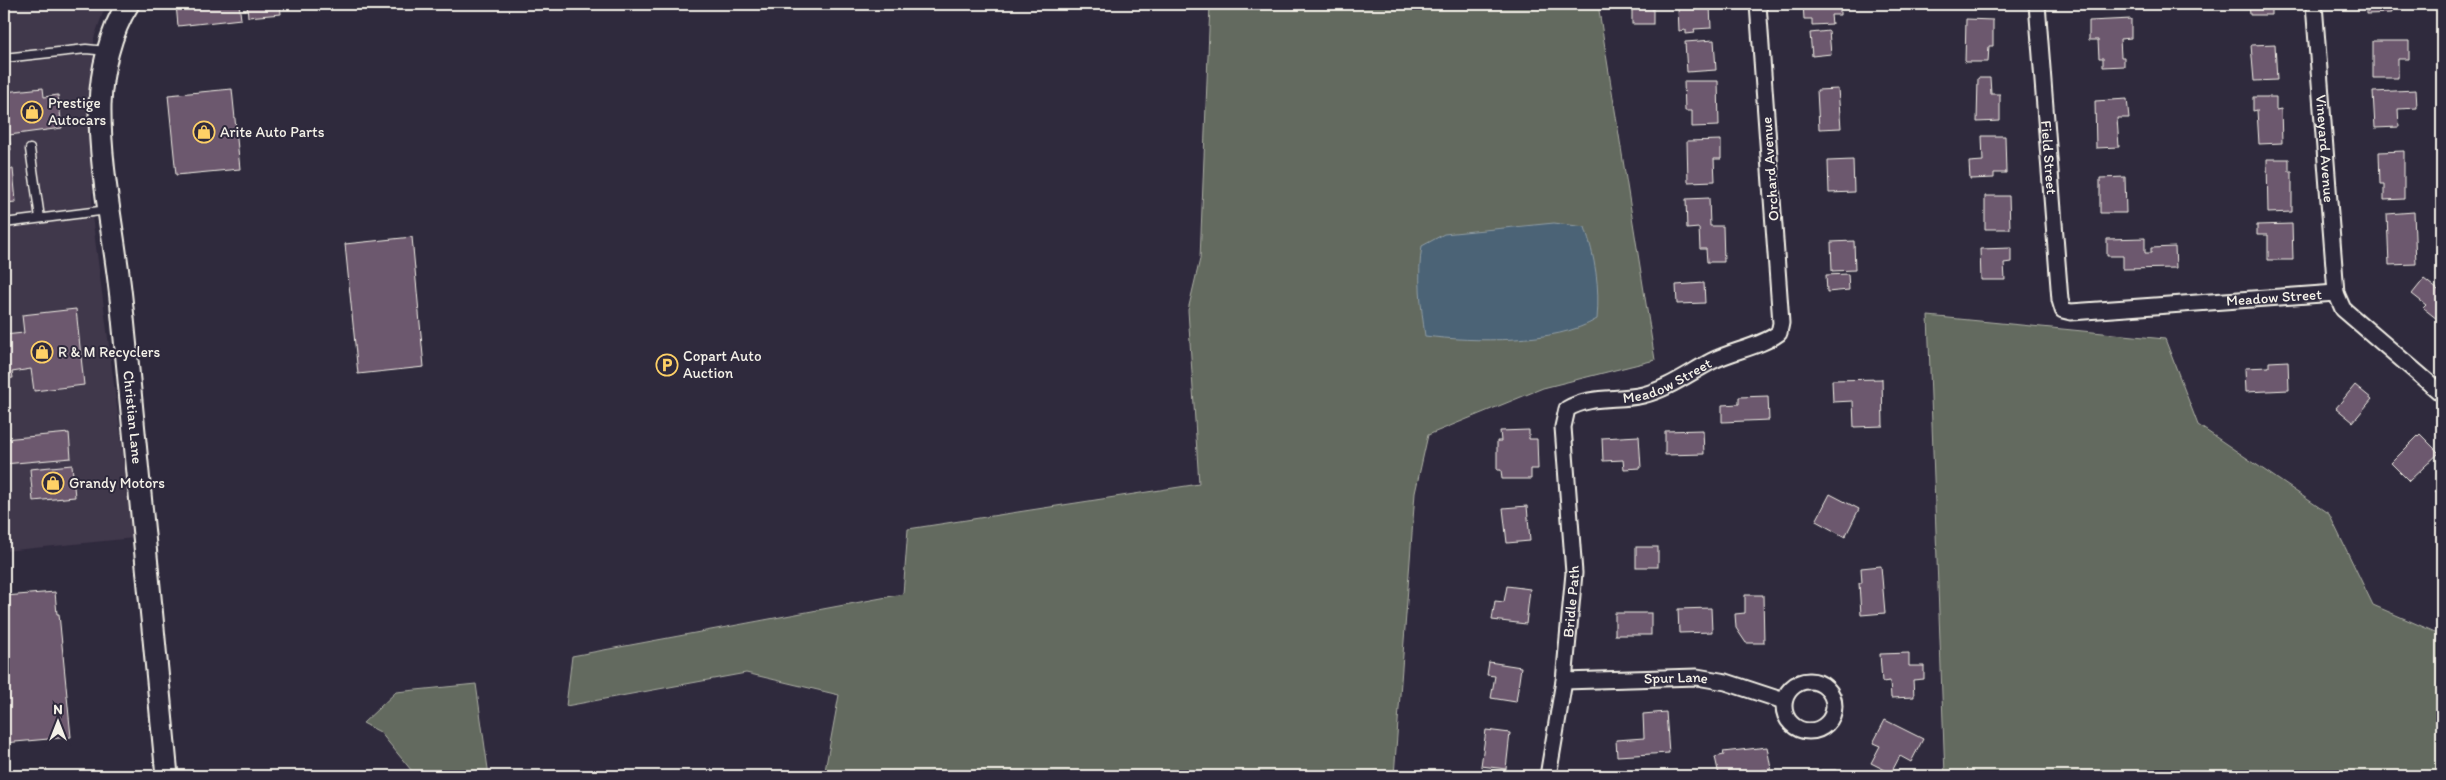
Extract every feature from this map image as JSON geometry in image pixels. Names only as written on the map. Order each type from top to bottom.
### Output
[{"type":"main road","name":"Christian Lane","points":[[128,4],[109,51],[103,72],[100,105],[102,148],[122,305],[167,776]]},
{"type":"street","name":"Orchard Avenue","points":[[1758,4],[1781,323],[1779,334]]},
{"type":"street","name":"Field Street","points":[[2038,4],[2060,300],[2063,310]]},
{"type":"street","name":"Vineyard Avenue","points":[[2314,4],[2336,293]]},
{"type":"street","name":"Meadow Street","points":[[2063,310],[2071,312],[2336,293],[2343,309],[2442,394]]},
{"type":"street","name":"Meadow Street","points":[[1563,426],[1568,409],[1575,404],[1643,395],[1680,381],[1712,361],[1743,348],[1768,341],[1779,334]]},
{"type":"street","name":"Bridle Path","points":[[1548,776],[1564,681],[1574,574],[1563,426]]},
{"type":"street","name":"Spur Lane","points":[[1564,681],[1697,677],[1726,682],[1784,701]]},
{"type":"lane","points":[[4,58],[86,49],[109,51]]},
{"type":"lane","points":[[30,149],[40,218]]},
{"type":"lane","points":[[4,223],[110,210]]},
{"type":"shaded area","points":[[4,4],[106,4],[94,38],[92,216],[134,538],[4,551]]},
{"type":"shaded area","points":[[1210,4],[1598,4],[1655,360],[1543,388],[1428,435],[1415,493],[1394,776],[824,776],[839,695],[746,673],[566,706],[572,656],[903,594],[908,529],[1199,484],[1188,310],[1200,259]]},
{"type":"shaded area","points":[[1928,316],[2165,339],[2198,425],[2329,514],[2373,605],[2442,635],[2442,776],[1945,776]]},
{"type":"shaded area","points":[[476,684],[489,776],[416,776],[380,732],[363,723],[396,692]]},
{"type":"water","points":[[1554,223],[1585,227],[1596,272],[1598,295],[1597,319],[1560,333],[1537,337],[1490,340],[1425,336],[1420,280],[1422,246],[1444,234]]},
{"type":"building","points":[[176,4],[239,4],[241,19],[178,26]]},
{"type":"building","points":[[247,4],[280,4],[281,14],[248,17]]},
{"type":"building","points":[[1803,4],[1840,4],[1840,15],[1831,15],[1832,24],[1812,25],[1812,19],[1804,19]]},
{"type":"building","points":[[2249,4],[2271,4],[2271,15],[2250,15]]},
{"type":"building","points":[[2367,4],[2392,4],[2392,13],[2367,14]]},
{"type":"building","points":[[1710,6],[1711,28],[1694,29],[1695,33],[1686,34],[1686,30],[1679,31],[1678,8]]},
{"type":"building","points":[[1632,8],[1653,8],[1653,24],[1632,24]]},
{"type":"building","points":[[1966,19],[1993,20],[1993,46],[1989,46],[1988,62],[1965,62]]},
{"type":"building","points":[[2131,19],[2131,38],[2120,39],[2121,57],[2124,57],[2124,66],[2103,67],[2103,58],[2099,58],[2098,40],[2089,40],[2089,21]]},
{"type":"building","points":[[1829,31],[1831,54],[1812,56],[1810,33]]},
{"type":"building","points":[[1714,40],[1716,70],[1687,72],[1685,42]]},
{"type":"building","points":[[2373,41],[2409,41],[2409,59],[2398,59],[2398,78],[2373,78]]},
{"type":"building","points":[[2275,44],[2277,80],[2254,81],[2251,45]]},
{"type":"building","points":[[1978,78],[1990,78],[1991,94],[2000,94],[2000,121],[1977,122]]},
{"type":"building","points":[[1684,81],[1718,81],[1719,126],[1692,127],[1692,111],[1685,111]]},
{"type":"building","name":"Prestige Autocars","points":[[43,88],[44,97],[58,95],[62,128],[9,135],[11,150],[4,151],[4,92]]},
{"type":"building","name":"Arite Auto Parts","points":[[232,89],[240,169],[176,175],[168,95]]},
{"type":"building","points":[[1838,89],[1841,128],[1819,129],[1817,90]]},
{"type":"building","points":[[2416,90],[2417,108],[2398,109],[2399,127],[2375,128],[2373,92]]},
{"type":"building","points":[[2253,97],[2276,97],[2276,110],[2281,109],[2282,143],[2259,144],[2257,110],[2253,111]]},
{"type":"building","points":[[2127,99],[2129,118],[2117,118],[2119,147],[2096,148],[2095,101]]},
{"type":"building","points":[[1982,136],[2005,136],[2006,173],[1994,173],[1994,178],[1970,179],[1969,162],[1983,161]]},
{"type":"building","points":[[1721,140],[1721,159],[1714,159],[1715,181],[1688,182],[1687,141]]},
{"type":"building","points":[[2404,151],[2404,199],[2384,200],[2384,184],[2380,184],[2379,152]]},
{"type":"building","points":[[2267,159],[2289,159],[2289,171],[2292,171],[2292,212],[2268,213]]},
{"type":"building","points":[[1853,160],[1854,192],[1829,193],[1828,161]]},
{"type":"building","points":[[13,169],[16,202],[4,203],[4,170]]},
{"type":"building","points":[[2125,177],[2126,213],[2100,213],[2100,178]]},
{"type":"building","points":[[1985,196],[2009,196],[2010,229],[1985,229]]},
{"type":"building","points":[[1709,198],[1710,226],[1723,226],[1724,262],[1707,262],[1706,249],[1700,249],[1699,228],[1687,229],[1686,199]]},
{"type":"building","points":[[2414,212],[2416,264],[2389,265],[2387,214]]},
{"type":"building","points":[[2292,224],[2293,260],[2268,260],[2268,235],[2257,235],[2257,225]]},
{"type":"building","points":[[412,237],[424,367],[358,374],[345,244]]},
{"type":"building","points":[[2145,238],[2145,253],[2151,253],[2151,248],[2175,247],[2176,268],[2123,269],[2123,256],[2107,256],[2107,239]]},
{"type":"building","points":[[1854,241],[1855,270],[1832,271],[1831,242]]},
{"type":"building","points":[[2011,248],[2011,262],[2004,263],[2005,280],[1981,280],[1980,249]]},
{"type":"building","points":[[1848,274],[1849,290],[1827,292],[1826,275]]},
{"type":"building","points":[[2424,279],[2442,293],[2442,323],[2423,308],[2426,305],[2412,294]]},
{"type":"building","points":[[1704,283],[1705,303],[1677,304],[1676,285]]},
{"type":"building","name":"R & M Recyclers","points":[[76,309],[84,385],[34,391],[31,369],[12,372],[13,378],[4,379],[4,335],[24,333],[22,315]]},
{"type":"building","points":[[2288,361],[2289,390],[2246,392],[2245,368],[2269,367],[2269,362]]},
{"type":"building","points":[[1882,379],[1883,426],[1854,427],[1853,401],[1833,402],[1832,380]]},
{"type":"building","points":[[2355,385],[2372,399],[2353,422],[2336,408]]},
{"type":"building","points":[[1768,396],[1769,420],[1722,422],[1722,405],[1739,404],[1739,397]]},
{"type":"building","points":[[1529,430],[1529,439],[1537,439],[1538,469],[1531,469],[1531,479],[1502,479],[1501,470],[1497,470],[1497,441],[1501,441],[1500,431]]},
{"type":"building","points":[[1703,430],[1704,454],[1665,455],[1665,431]]},
{"type":"building","points":[[69,433],[71,458],[4,464],[4,439]]},
{"type":"building","points":[[2420,434],[2439,453],[2409,481],[2391,463]]},
{"type":"building","points":[[1639,436],[1641,468],[1624,469],[1623,460],[1603,461],[1602,438]]},
{"type":"building","name":"Grandy Motors","points":[[72,465],[75,497],[33,501],[30,469]]},
{"type":"building","points":[[2442,483],[2442,499],[2435,492]]},
{"type":"building","points":[[1830,494],[1859,509],[1845,537],[1816,521]]},
{"type":"building","points":[[1527,506],[1530,541],[1507,543],[1503,508]]},
{"type":"building","points":[[1636,547],[1658,547],[1658,567],[1636,567]]},
{"type":"building","points":[[1881,566],[1885,613],[1861,615],[1859,583],[1862,583],[1861,568]]},
{"type":"building","points":[[1507,586],[1530,589],[1526,624],[1492,620],[1495,601],[1504,602]]},
{"type":"building","points":[[55,592],[57,614],[59,614],[71,737],[4,743],[4,620],[8,619],[5,596]]},
{"type":"building","points":[[1745,595],[1763,595],[1764,643],[1746,643],[1736,628],[1735,614],[1745,613]]},
{"type":"building","points":[[1711,608],[1712,632],[1679,633],[1678,609]]},
{"type":"building","points":[[1615,613],[1651,613],[1651,635],[1615,635]]},
{"type":"building","points":[[1909,653],[1909,666],[1924,666],[1924,679],[1913,680],[1914,697],[1891,698],[1890,681],[1882,682],[1880,654]]},
{"type":"building","points":[[1489,662],[1521,667],[1516,702],[1491,698],[1495,676],[1487,675]]},
{"type":"building","points":[[1666,712],[1669,753],[1617,756],[1616,740],[1644,738],[1643,714]]},
{"type":"building","points":[[1885,720],[1923,739],[1911,762],[1900,756],[1891,773],[1871,763],[1880,746],[1873,743]]},
{"type":"building","points":[[1486,730],[1510,733],[1506,769],[1481,766]]},
{"type":"building","points":[[1767,747],[1771,769],[1750,772],[1751,776],[1719,775],[1715,757],[1724,755],[1723,752]]},
{"type":"building","points":[[1821,770],[1837,770],[1838,776],[1821,776]]},
{"type":"building","points":[[1594,772],[1624,776],[1593,776]]},
{"type":"place","name":"Prestige Autocars","points":[[32,112]]},
{"type":"place","name":"Arite Auto Parts","points":[[204,132]]},
{"type":"place","name":"R & M Recyclers","points":[[42,352]]},
{"type":"place","name":"Copart Auto Auction","points":[[667,365]]},
{"type":"place","name":"Grandy Motors","points":[[53,483]]}]
